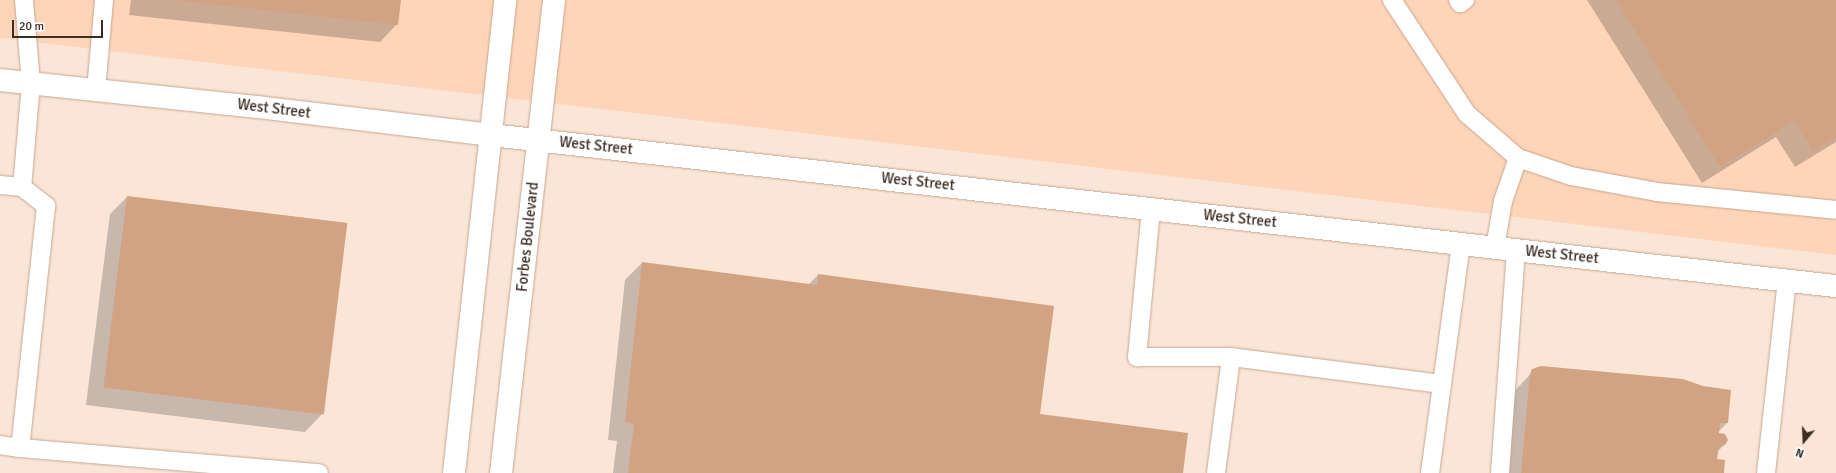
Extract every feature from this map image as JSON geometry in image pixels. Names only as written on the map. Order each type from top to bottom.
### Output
[{"type":"street","points":[[454,473],[505,0]]},
{"type":"street","name":"Forbes Boulevard","points":[[502,473],[554,0]]},
{"type":"street","name":"West Street","points":[[0,80],[257,107],[491,135],[1836,286]]},
{"type":"lane","points":[[22,187],[31,83],[24,0]]},
{"type":"lane","points":[[96,90],[104,0]]},
{"type":"lane","points":[[1392,0],[1467,114],[1518,158],[1571,176],[1657,192],[1836,210]]},
{"type":"lane","points":[[1458,0],[1460,3],[1465,0]]},
{"type":"lane","points":[[1495,248],[1503,201],[1518,158]]},
{"type":"lane","points":[[0,185],[22,187],[46,206],[20,448]]},
{"type":"lane","points":[[1151,209],[1137,357],[1231,357],[1442,384]]},
{"type":"lane","points":[[1430,473],[1461,244]]},
{"type":"lane","points":[[1500,473],[1516,250]]},
{"type":"lane","points":[[1766,473],[1788,281]]},
{"type":"lane","points":[[1216,473],[1231,357]]},
{"type":"lane","points":[[0,445],[20,448],[319,473]]},
{"type":"shaded area","points":[[0,0],[1836,0],[1836,255],[0,38]]},
{"type":"building","points":[[174,0],[401,0],[398,25]]},
{"type":"building","points":[[1616,0],[1836,0],[1836,137],[1813,151],[1794,121],[1720,167]]},
{"type":"building","points":[[127,196],[347,223],[324,415],[103,388]]},
{"type":"building","points":[[642,262],[817,285],[818,274],[1054,306],[1040,414],[1188,433],[1183,473],[628,473],[634,424],[625,422]]},
{"type":"building","points":[[1541,366],[1683,379],[1703,386],[1731,390],[1728,423],[1720,423],[1719,433],[1725,434],[1728,440],[1725,445],[1719,447],[1717,459],[1725,460],[1724,473],[1521,473],[1530,374],[1532,369]]}]
